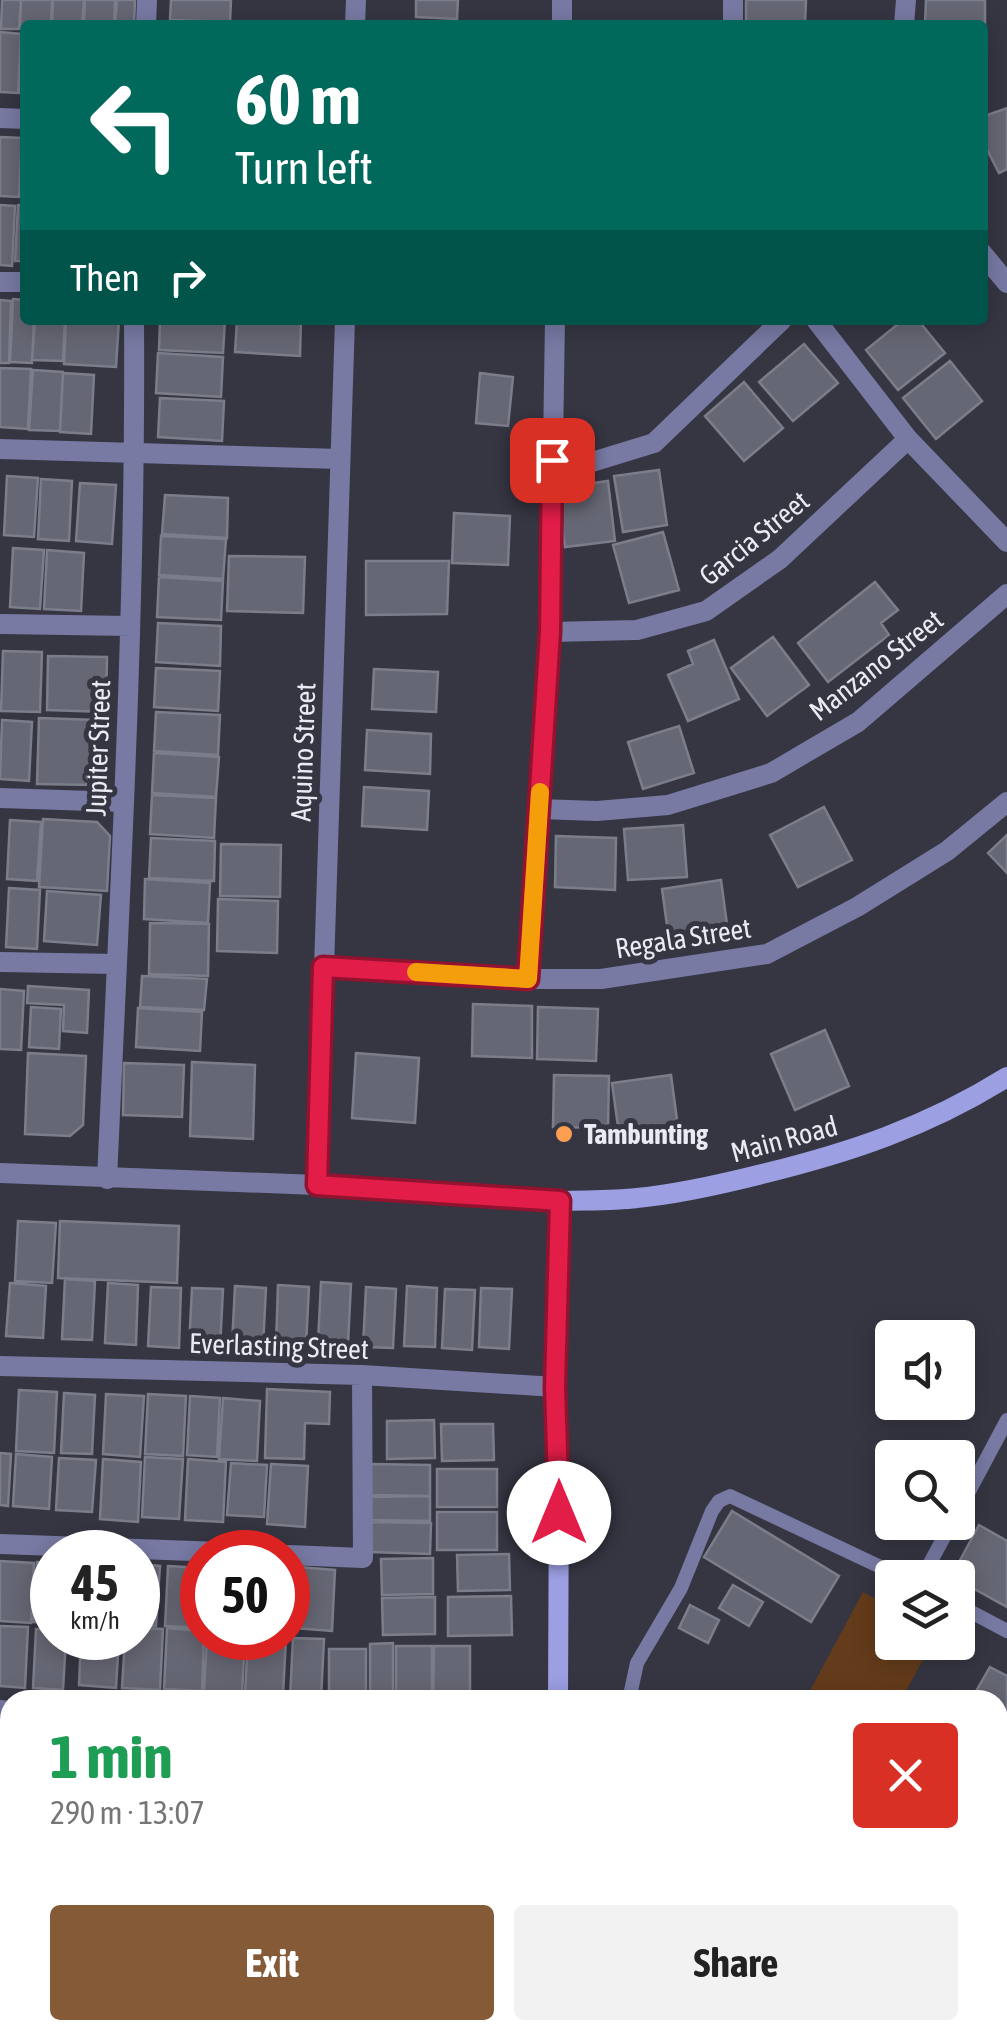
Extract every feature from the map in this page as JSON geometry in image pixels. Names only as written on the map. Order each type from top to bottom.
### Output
[{"type":"main road","name":"Main Road","points":[[560,1201],[635,1199],[704,1188],[803,1164],[872,1144],[934,1118],[1007,1077]]},
{"type":"main road","points":[[558,1690],[559,1477],[555,1387],[560,1201]]},
{"type":"street","points":[[988,261],[1007,283]]},
{"type":"street","name":"Jupiter Street","points":[[107,1178],[130,626],[134,325]]},
{"type":"street","name":"Aquino Street","points":[[317,1185],[345,325]]},
{"type":"street","points":[[528,979],[550,632],[555,325]]},
{"type":"street","points":[[552,460],[592,462],[654,443],[777,325]]},
{"type":"street","points":[[820,325],[908,440],[1007,542]]},
{"type":"street","name":"Garcia Street","points":[[550,632],[637,630],[706,611],[780,559],[908,440]]},
{"type":"street","points":[[0,448],[340,458]]},
{"type":"street","name":"Manzano Street","points":[[539,809],[596,811],[668,806],[771,773],[858,722],[1007,594]]},
{"type":"street","points":[[0,624],[130,626]]},
{"type":"street","points":[[0,798],[123,802]]},
{"type":"street","name":"Regala Street","points":[[323,967],[528,979],[600,979],[767,954],[858,907],[947,851],[1007,802]]},
{"type":"street","points":[[0,962],[116,964]]},
{"type":"street","points":[[0,1173],[317,1185],[560,1201]]},
{"type":"street","name":"Everlasting Street","points":[[0,1366],[362,1375],[555,1387]]},
{"type":"street","points":[[310,1556],[362,1558],[362,1375]]},
{"type":"street","points":[[0,1544],[180,1551]]},
{"type":"lane","points":[[975,1480],[1007,1420]]},
{"type":"lane","points":[[631,1690],[636,1663],[681,1588],[719,1500],[730,1496],[875,1564]]},
{"type":"lane","points":[[975,1614],[1007,1632]]},
{"type":"shaded area","points":[[863,1592],[875,1599],[875,1660],[923,1660],[906,1690],[810,1690]]},
{"type":"building","points":[[2,0],[21,0],[19,29],[1,29]]},
{"type":"building","points":[[21,0],[52,0],[51,20],[20,20]]},
{"type":"building","points":[[53,0],[84,0],[82,20],[52,20]]},
{"type":"building","points":[[85,0],[115,0],[114,20],[84,20]]},
{"type":"building","points":[[117,0],[135,0],[134,20],[115,20]]},
{"type":"building","points":[[171,0],[231,0],[230,20],[170,20]]},
{"type":"building","points":[[416,0],[458,0],[457,19],[416,17]]},
{"type":"building","points":[[746,0],[806,0],[805,20],[746,20]]},
{"type":"building","points":[[926,0],[985,0],[985,20],[925,20]]},
{"type":"building","points":[[0,32],[20,34],[18,93],[0,92]]},
{"type":"building","points":[[1007,108],[1007,169],[999,173],[988,152],[988,115]]},
{"type":"building","points":[[0,137],[20,138],[19,197],[0,196]]},
{"type":"building","points":[[0,205],[15,206],[12,266],[0,265]]},
{"type":"building","points":[[18,205],[20,205],[20,261],[15,261]]},
{"type":"building","points":[[13,299],[20,300],[20,325],[34,325],[32,363],[10,362]]},
{"type":"building","points":[[0,300],[11,301],[9,363],[0,363]]},
{"type":"building","points":[[35,325],[65,325],[63,361],[32,360]]},
{"type":"building","points":[[66,325],[119,325],[116,367],[64,364]]},
{"type":"building","points":[[160,325],[225,325],[223,353],[159,350]]},
{"type":"building","points":[[237,325],[301,325],[300,356],[235,352]]},
{"type":"building","points":[[897,325],[922,325],[945,353],[898,390],[866,350]]},
{"type":"building","points":[[804,344],[838,383],[793,421],[759,382]]},
{"type":"building","points":[[158,353],[223,357],[221,397],[156,393]]},
{"type":"building","points":[[950,361],[982,401],[936,439],[903,398]]},
{"type":"building","points":[[0,368],[31,369],[28,429],[0,427]]},
{"type":"building","points":[[33,370],[63,372],[60,431],[29,430]]},
{"type":"building","points":[[63,373],[94,375],[91,434],[60,432]]},
{"type":"building","points":[[480,373],[513,377],[508,426],[476,423]]},
{"type":"building","points":[[744,382],[783,428],[744,461],[705,416]]},
{"type":"building","points":[[160,398],[224,401],[222,441],[158,437]]},
{"type":"building","points":[[659,470],[667,525],[623,532],[614,476]]},
{"type":"building","points":[[7,476],[38,478],[34,537],[4,535]]},
{"type":"building","points":[[41,479],[72,481],[69,541],[38,539]]},
{"type":"building","points":[[608,481],[615,541],[565,547],[557,488]]},
{"type":"building","points":[[80,483],[116,485],[112,544],[76,541]]},
{"type":"building","points":[[165,495],[228,498],[227,538],[162,534]]},
{"type":"building","points":[[454,513],[510,516],[508,565],[452,563]]},
{"type":"building","points":[[663,532],[679,590],[629,603],[613,545]]},
{"type":"building","points":[[161,536],[226,539],[223,579],[159,575]]},
{"type":"building","points":[[13,548],[44,550],[40,609],[10,607]]},
{"type":"building","points":[[47,550],[84,553],[81,611],[44,609]]},
{"type":"building","points":[[229,556],[305,557],[303,613],[227,611]]},
{"type":"building","points":[[366,561],[449,561],[447,614],[366,615]]},
{"type":"building","points":[[159,577],[223,581],[221,620],[157,617]]},
{"type":"building","points":[[875,582],[898,610],[881,623],[889,635],[828,682],[798,643]]},
{"type":"building","points":[[158,623],[221,626],[220,666],[156,662]]},
{"type":"building","points":[[773,637],[809,685],[767,716],[731,668]]},
{"type":"building","points":[[714,640],[739,699],[688,721],[668,675],[693,664],[688,651]]},
{"type":"building","points":[[3,651],[42,652],[40,712],[1,711]]},
{"type":"building","points":[[48,656],[107,657],[106,712],[47,710]]},
{"type":"building","points":[[156,668],[220,671],[218,711],[154,707]]},
{"type":"building","points":[[374,669],[438,672],[436,712],[372,709]]},
{"type":"building","points":[[156,712],[220,715],[218,755],[154,751]]},
{"type":"building","points":[[39,718],[96,720],[94,785],[37,784]]},
{"type":"building","points":[[2,720],[32,722],[29,781],[0,779]]},
{"type":"building","points":[[679,726],[694,773],[643,789],[628,742]]},
{"type":"building","points":[[367,730],[431,734],[430,774],[365,770]]},
{"type":"building","points":[[154,753],[219,757],[216,797],[152,793]]},
{"type":"building","points":[[364,787],[429,791],[427,830],[362,826]]},
{"type":"building","points":[[152,795],[216,798],[214,838],[150,834]]},
{"type":"building","points":[[824,807],[852,860],[798,887],[770,835]]},
{"type":"building","points":[[43,819],[97,822],[110,836],[107,891],[39,887]]},
{"type":"building","points":[[10,820],[41,822],[37,881],[7,879]]},
{"type":"building","points":[[683,825],[687,877],[628,880],[624,829]]},
{"type":"building","points":[[1007,835],[1007,873],[988,853]]},
{"type":"building","points":[[556,836],[616,838],[615,890],[555,887]]},
{"type":"building","points":[[151,838],[215,841],[214,881],[149,878]]},
{"type":"building","points":[[221,844],[281,845],[280,897],[220,896]]},
{"type":"building","points":[[145,879],[210,883],[208,923],[144,919]]},
{"type":"building","points":[[721,880],[728,932],[669,940],[662,889]]},
{"type":"building","points":[[9,888],[40,890],[37,949],[6,947]]},
{"type":"building","points":[[47,891],[101,895],[97,945],[44,941]]},
{"type":"building","points":[[218,899],[278,901],[277,953],[217,951]]},
{"type":"building","points":[[150,923],[209,924],[208,976],[149,974]]},
{"type":"building","points":[[142,976],[207,979],[204,1010],[140,1007]]},
{"type":"building","points":[[28,986],[89,990],[87,1033],[63,1031],[64,1005],[27,1003]]},
{"type":"building","points":[[0,989],[24,991],[21,1050],[0,1049]]},
{"type":"building","points":[[473,1004],[532,1006],[532,1058],[472,1056]]},
{"type":"building","points":[[31,1007],[61,1009],[59,1049],[29,1047]]},
{"type":"building","points":[[538,1007],[598,1009],[596,1061],[537,1059]]},
{"type":"building","points":[[138,1008],[202,1012],[200,1051],[136,1047]]},
{"type":"building","points":[[825,1030],[849,1086],[795,1110],[771,1054]]},
{"type":"building","points":[[28,1053],[86,1056],[83,1125],[70,1136],[25,1134]]},
{"type":"building","points":[[356,1053],[419,1058],[415,1123],[352,1118]]},
{"type":"building","points":[[192,1062],[255,1065],[253,1139],[190,1136]]},
{"type":"building","points":[[124,1063],[184,1065],[182,1117],[123,1115]]},
{"type":"building","points":[[554,1075],[609,1076],[608,1128],[553,1127]]},
{"type":"building","points":[[671,1075],[678,1127],[619,1134],[612,1083]]},
{"type":"building","points":[[18,1221],[56,1223],[52,1283],[15,1281]]},
{"type":"building","points":[[60,1221],[179,1226],[177,1283],[58,1278]]},
{"type":"building","points":[[65,1279],[95,1281],[92,1340],[62,1339]]},
{"type":"building","points":[[321,1282],[351,1284],[348,1343],[318,1342]]},
{"type":"building","points":[[10,1283],[46,1286],[43,1338],[6,1336]]},
{"type":"building","points":[[108,1283],[138,1285],[136,1345],[105,1343]]},
{"type":"building","points":[[278,1285],[309,1287],[306,1346],[276,1345]]},
{"type":"building","points":[[235,1286],[266,1288],[263,1347],[232,1345]]},
{"type":"building","points":[[407,1286],[437,1288],[435,1347],[404,1346]]},
{"type":"building","points":[[151,1287],[181,1288],[179,1348],[148,1346]]},
{"type":"building","points":[[366,1287],[396,1289],[393,1348],[363,1347]]},
{"type":"building","points":[[192,1288],[223,1289],[220,1349],[189,1347]]},
{"type":"building","points":[[481,1288],[512,1289],[509,1349],[479,1347]]},
{"type":"building","points":[[445,1289],[475,1290],[472,1350],[442,1348]]},
{"type":"building","points":[[267,1389],[330,1392],[329,1424],[305,1423],[304,1459],[265,1458]]},
{"type":"building","points":[[19,1390],[57,1392],[54,1453],[16,1451]]},
{"type":"building","points":[[64,1393],[95,1395],[92,1454],[61,1453]]},
{"type":"building","points":[[106,1394],[144,1396],[140,1457],[103,1454]]},
{"type":"building","points":[[148,1394],[186,1396],[183,1456],[145,1454]]},
{"type":"building","points":[[190,1396],[220,1398],[217,1457],[187,1455]]},
{"type":"building","points":[[223,1398],[260,1401],[257,1461],[219,1459]]},
{"type":"building","points":[[434,1420],[435,1458],[387,1459],[387,1421]]},
{"type":"building","points":[[441,1424],[493,1424],[494,1460],[442,1461]]},
{"type":"building","points":[[0,1453],[11,1454],[8,1506],[0,1505]]},
{"type":"building","points":[[16,1454],[52,1457],[49,1509],[13,1506]]},
{"type":"building","points":[[145,1457],[183,1459],[179,1519],[142,1517]]},
{"type":"building","points":[[59,1458],[96,1460],[92,1512],[56,1510]]},
{"type":"building","points":[[103,1459],[141,1462],[138,1522],[100,1519]]},
{"type":"building","points":[[188,1459],[226,1462],[223,1522],[185,1520]]},
{"type":"building","points":[[231,1463],[267,1465],[264,1517],[227,1515]]},
{"type":"building","points":[[271,1464],[308,1466],[305,1527],[267,1524]]},
{"type":"building","points":[[371,1464],[430,1465],[430,1496],[370,1495]]},
{"type":"building","points":[[437,1469],[497,1469],[497,1507],[437,1507]]},
{"type":"building","points":[[430,1496],[430,1521],[370,1520],[369,1497]]},
{"type":"building","points":[[732,1511],[839,1576],[811,1622],[704,1557]]},
{"type":"building","points":[[437,1512],[497,1512],[497,1550],[437,1550]]},
{"type":"building","points":[[371,1522],[431,1523],[430,1554],[370,1552]]},
{"type":"building","points":[[979,1525],[1007,1541],[1007,1607],[975,1589],[975,1560],[960,1560],[971,1540],[975,1540]]},
{"type":"building","points":[[509,1554],[510,1590],[458,1591],[457,1555]]},
{"type":"building","points":[[433,1558],[433,1594],[382,1595],[381,1559]]},
{"type":"building","points":[[0,1561],[30,1563],[30,1623],[0,1621]]},
{"type":"building","points":[[168,1566],[180,1567],[180,1627],[165,1626]]},
{"type":"building","points":[[310,1568],[335,1570],[332,1631],[310,1629]]},
{"type":"building","points":[[733,1585],[763,1602],[749,1626],[719,1608]]},
{"type":"building","points":[[511,1596],[512,1635],[448,1636],[448,1597]]},
{"type":"building","points":[[435,1597],[435,1634],[383,1635],[382,1598]]},
{"type":"building","points":[[690,1605],[719,1620],[708,1643],[679,1628]]},
{"type":"building","points":[[0,1626],[28,1627],[25,1688],[0,1686]]},
{"type":"building","points":[[167,1628],[180,1629],[180,1660],[203,1660],[202,1690],[164,1689]]},
{"type":"building","points":[[163,1629],[160,1690],[122,1688],[124,1660],[160,1660]]},
{"type":"building","points":[[310,1639],[324,1639],[321,1690],[290,1690],[292,1660],[310,1660]]},
{"type":"building","points":[[393,1643],[393,1690],[370,1690],[370,1644]]},
{"type":"building","points":[[396,1646],[432,1646],[432,1690],[396,1690]]},
{"type":"building","points":[[434,1646],[470,1646],[470,1690],[433,1690]]},
{"type":"building","points":[[329,1649],[366,1649],[366,1690],[329,1690]]},
{"type":"building","points":[[34,1660],[65,1660],[63,1690],[33,1688]]},
{"type":"building","points":[[80,1660],[118,1660],[116,1688],[79,1685]]},
{"type":"building","points":[[206,1660],[244,1660],[242,1690],[204,1690]]},
{"type":"building","points":[[247,1660],[285,1660],[283,1690],[245,1690]]},
{"type":"building","points":[[990,1667],[1007,1676],[1007,1690],[977,1690]]},
{"type":"slow traffic","points":[[416,972],[528,979],[540,792]]},
{"type":"place","name":"Tambunting","points":[[564,1134]]},
{"type":"route","points":[[552,460],[550,632],[528,979],[323,967],[317,1185],[560,1201],[555,1387],[559,1513]]}]
